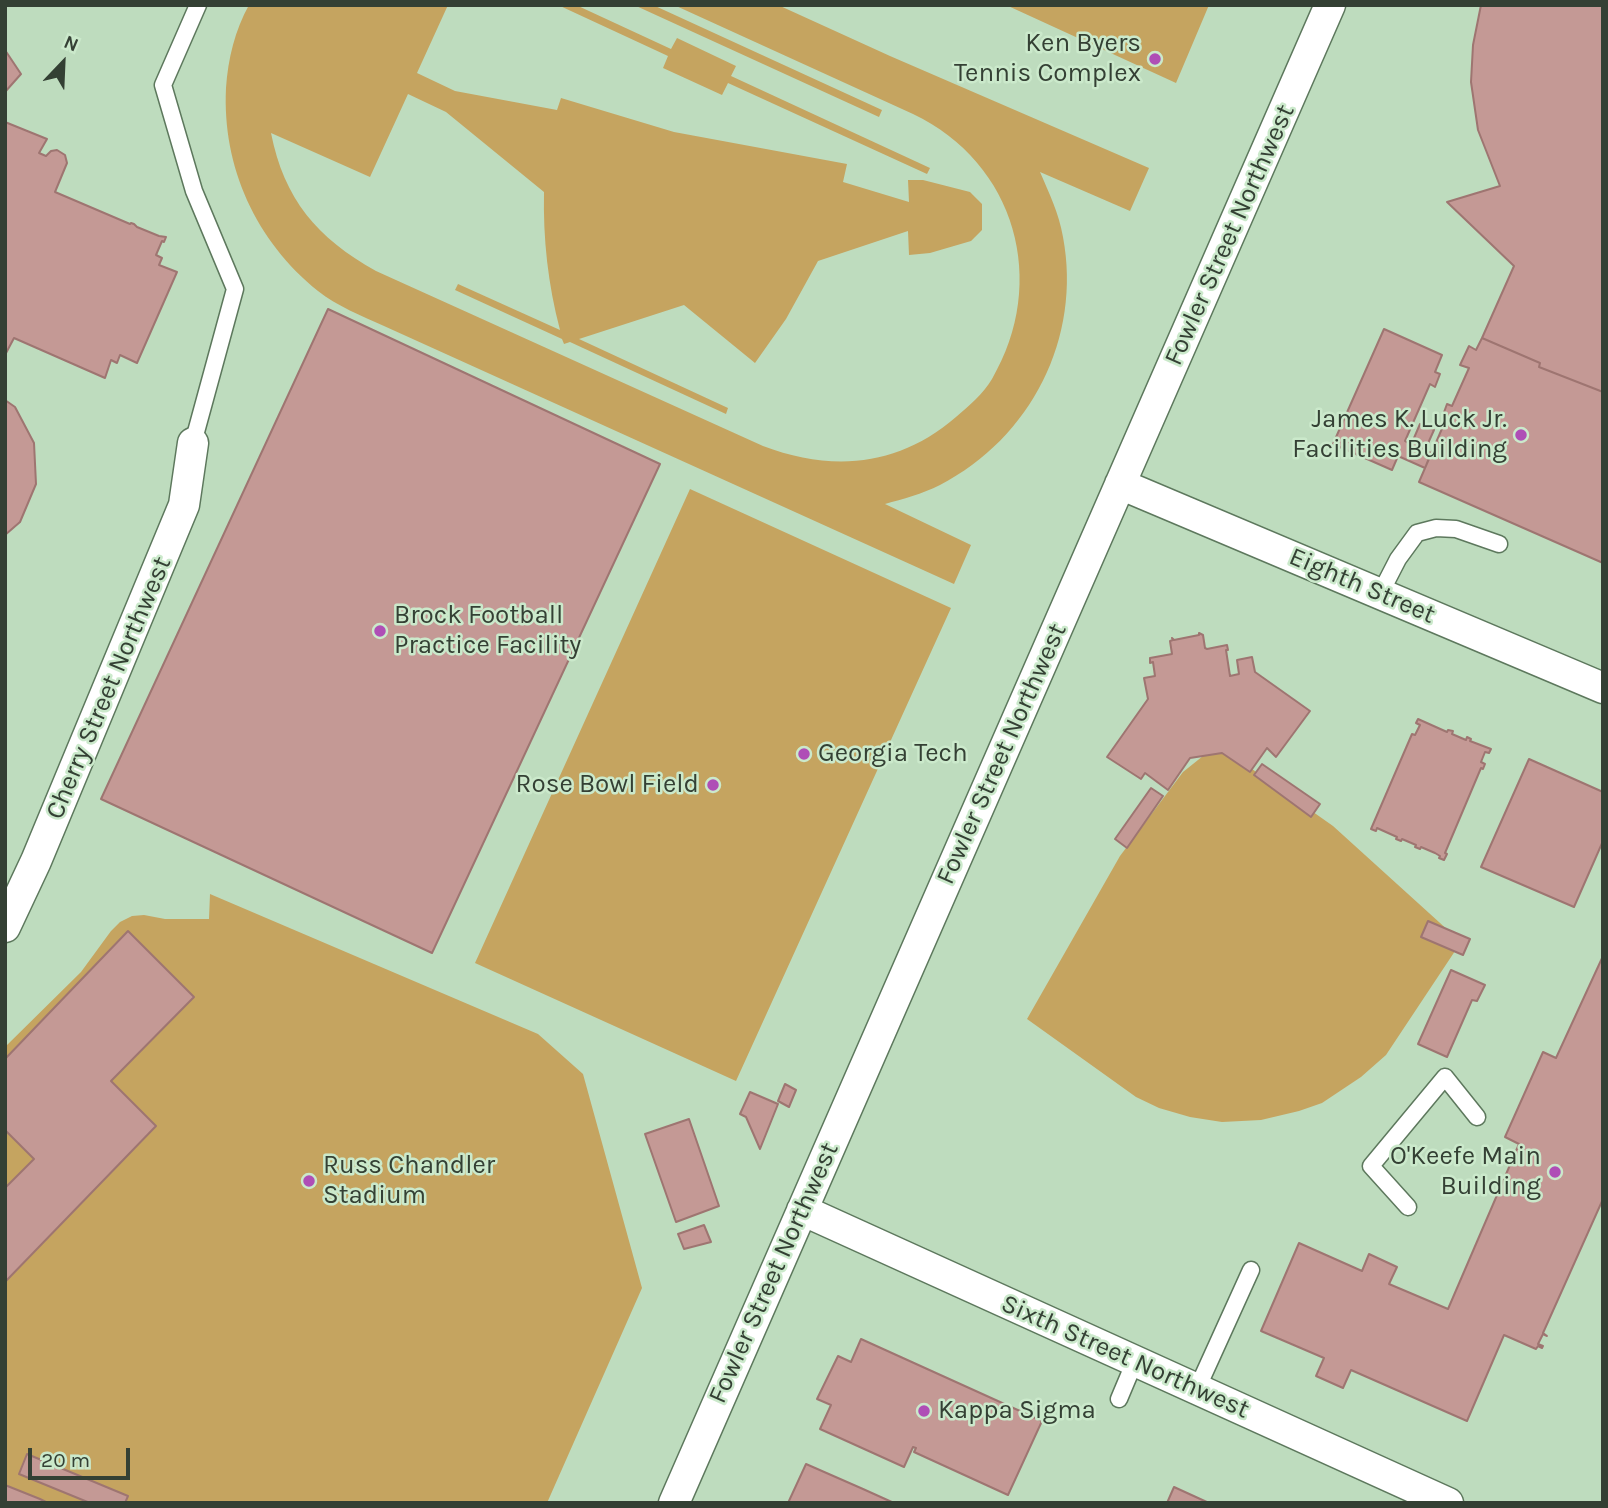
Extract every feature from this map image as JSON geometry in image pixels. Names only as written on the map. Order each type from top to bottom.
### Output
[{"type":"street","name":"Fowler Street Northwest","points":[[674,1503],[1330,5]]},
{"type":"street","name":"Cherry Street Northwest","points":[[5,926],[36,861],[184,505],[193,443]]},
{"type":"street","name":"Eighth Street","points":[[1121,484],[1603,688]]},
{"type":"street","name":"Sixth Street Northwest","points":[[802,1210],[1448,1503]]},
{"type":"lane","points":[[193,443],[235,289],[194,191],[163,85],[198,5]]},
{"type":"lane","points":[[1380,594],[1398,559],[1417,533],[1436,528],[1456,529],[1499,544]]},
{"type":"lane","points":[[1408,1207],[1371,1166],[1445,1077],[1477,1117]]},
{"type":"lane","points":[[1197,1389],[1251,1270]]},
{"type":"lane","points":[[1119,1399],[1135,1361]]},
{"type":"shaded area","points":[[249,5],[448,5],[417,73],[455,91],[557,110],[561,98],[674,132],[847,164],[843,182],[909,202],[908,180],[923,180],[970,192],[982,204],[982,230],[971,241],[930,253],[909,255],[908,231],[818,261],[786,319],[755,363],[684,305],[579,339],[728,408],[726,414],[570,342],[564,344],[562,339],[455,290],[458,284],[560,330],[547,261],[544,192],[446,112],[408,94],[370,177],[271,133],[285,178],[306,214],[337,245],[376,271],[763,446],[814,459],[864,460],[911,446],[934,434],[984,390],[1009,342],[1018,304],[1019,265],[1012,229],[998,194],[977,162],[948,135],[913,114],[674,5],[778,5],[1149,168],[1130,211],[1040,172],[1061,228],[1067,275],[1065,312],[1043,381],[1024,413],[1000,441],[972,465],[940,485],[885,504],[971,545],[954,584],[358,314],[318,291],[296,271],[261,226],[247,200],[230,146],[226,117],[227,77],[236,35]]},
{"type":"shaded area","points":[[558,5],[576,5],[671,49],[677,38],[736,66],[731,76],[930,168],[927,174],[728,83],[722,95],[663,68],[668,56]]},
{"type":"shaded area","points":[[634,5],[653,5],[882,110],[879,117]]},
{"type":"shaded area","name":"Ken Byers Tennis Complex","points":[[1006,5],[1209,5],[1176,83]]},
{"type":"shaded area","name":"Rose Bowl Field","points":[[690,489],[951,608],[736,1081],[475,963]]},
{"type":"shaded area","points":[[1225,750],[1333,826],[1461,942],[1386,1055],[1361,1077],[1322,1103],[1299,1111],[1261,1120],[1222,1122],[1159,1108],[1136,1097],[1027,1019],[1120,856],[1183,772],[1203,756]]},
{"type":"shaded area","name":"Russ Chandler Stadium","points":[[210,894],[538,1034],[583,1074],[642,1288],[547,1503],[5,1503],[5,1047],[81,972],[120,922],[132,916],[144,915],[165,919],[209,919]]},
{"type":"building","points":[[1481,5],[1603,5],[1603,392],[1539,367],[1540,363],[1482,338],[1514,266],[1447,202],[1500,186],[1478,130],[1471,82],[1473,45]]},
{"type":"building","points":[[5,50],[21,74],[5,92]]},
{"type":"building","points":[[5,122],[47,139],[39,153],[46,156],[57,150],[65,155],[67,163],[55,192],[166,237],[156,255],[162,258],[159,265],[177,272],[137,363],[120,355],[117,363],[111,360],[105,378],[14,338],[5,355]]},
{"type":"building","name":"Brock Football Practice Facility","points":[[328,309],[660,464],[432,953],[101,799]]},
{"type":"building","points":[[1384,329],[1442,355],[1435,372],[1440,374],[1435,387],[1430,384],[1405,441],[1411,445],[1420,424],[1434,430],[1425,450],[1431,453],[1425,468],[1398,456],[1392,470],[1333,444]]},
{"type":"building","name":"James K. Luck Jr. Facilities Building","points":[[1482,338],[1540,363],[1539,367],[1603,392],[1603,563],[1419,482],[1447,417],[1443,415],[1447,404],[1452,406],[1469,368],[1460,365],[1469,346],[1476,350]]},
{"type":"building","points":[[5,400],[15,407],[34,443],[36,484],[20,522],[5,535]]},
{"type":"building","points":[[1199,633],[1203,635],[1207,649],[1227,645],[1230,676],[1239,674],[1237,660],[1252,657],[1255,672],[1310,711],[1276,757],[1267,748],[1250,772],[1222,753],[1190,758],[1168,790],[1145,773],[1141,779],[1107,757],[1148,699],[1144,678],[1155,676],[1150,658],[1172,654],[1172,638],[1174,640]]},
{"type":"building","points":[[1418,719],[1447,732],[1453,731],[1452,734],[1466,740],[1467,737],[1470,741],[1491,749],[1489,753],[1485,752],[1481,762],[1485,764],[1483,769],[1481,768],[1444,860],[1435,853],[1396,839],[1397,837],[1377,828],[1376,831],[1371,829],[1412,734],[1415,735],[1420,725],[1416,723]]},
{"type":"building","points":[[1529,759],[1603,792],[1603,841],[1574,907],[1481,867]]},
{"type":"building","points":[[1262,764],[1320,804],[1311,817],[1254,775]]},
{"type":"building","points":[[1151,788],[1163,796],[1127,848],[1115,839]]},
{"type":"building","points":[[1428,921],[1470,939],[1463,955],[1421,937]]},
{"type":"building","points":[[128,931],[194,997],[111,1081],[156,1126],[5,1282],[5,1188],[34,1159],[5,1130],[5,1059]]},
{"type":"building","name":"O'Keefe Main Building","points":[[1603,956],[1603,1199],[1543,1333],[1547,1336],[1543,1334],[1538,1344],[1543,1346],[1542,1348],[1538,1346],[1536,1349],[1504,1335],[1467,1421],[1351,1370],[1343,1388],[1316,1376],[1324,1358],[1261,1331],[1299,1243],[1362,1271],[1369,1254],[1397,1267],[1389,1284],[1448,1309],[1519,1144],[1505,1137],[1543,1052],[1556,1058]]},
{"type":"building","points":[[1451,970],[1485,985],[1477,1001],[1472,1000],[1447,1057],[1418,1044]]},
{"type":"building","points":[[785,1084],[796,1090],[789,1107],[778,1101]]},
{"type":"building","points":[[750,1092],[778,1104],[760,1149],[746,1117],[740,1114]]},
{"type":"building","points":[[689,1119],[719,1206],[676,1222],[645,1134]]},
{"type":"building","points":[[704,1225],[711,1242],[684,1249],[678,1234]]},
{"type":"building","name":"Kappa Sigma","points":[[861,1339],[1042,1421],[1008,1495],[914,1452],[916,1448],[913,1447],[904,1467],[820,1429],[831,1405],[817,1399],[838,1356],[851,1362]]},
{"type":"building","points":[[27,1454],[128,1496],[125,1503],[90,1503],[19,1474]]},
{"type":"building","points":[[806,1464],[863,1489],[894,1503],[788,1503]]},
{"type":"building","points":[[5,1485],[40,1499],[48,1503],[5,1503]]},
{"type":"building","points":[[1174,1487],[1209,1503],[1167,1503]]},
{"type":"place","name":"Ken Byers Tennis Complex","points":[[1155,59]]},
{"type":"place","name":"James K. Luck Jr. Facilities Building","points":[[1521,435]]},
{"type":"place","name":"Brock Football Practice Facility","points":[[380,631]]},
{"type":"place","name":"Georgia Tech","points":[[804,754]]},
{"type":"place","name":"Rose Bowl Field","points":[[713,785]]},
{"type":"place","name":"O'Keefe Main Building","points":[[1555,1172]]},
{"type":"place","name":"Russ Chandler Stadium","points":[[309,1181]]},
{"type":"place","name":"Kappa Sigma","points":[[924,1411]]}]
